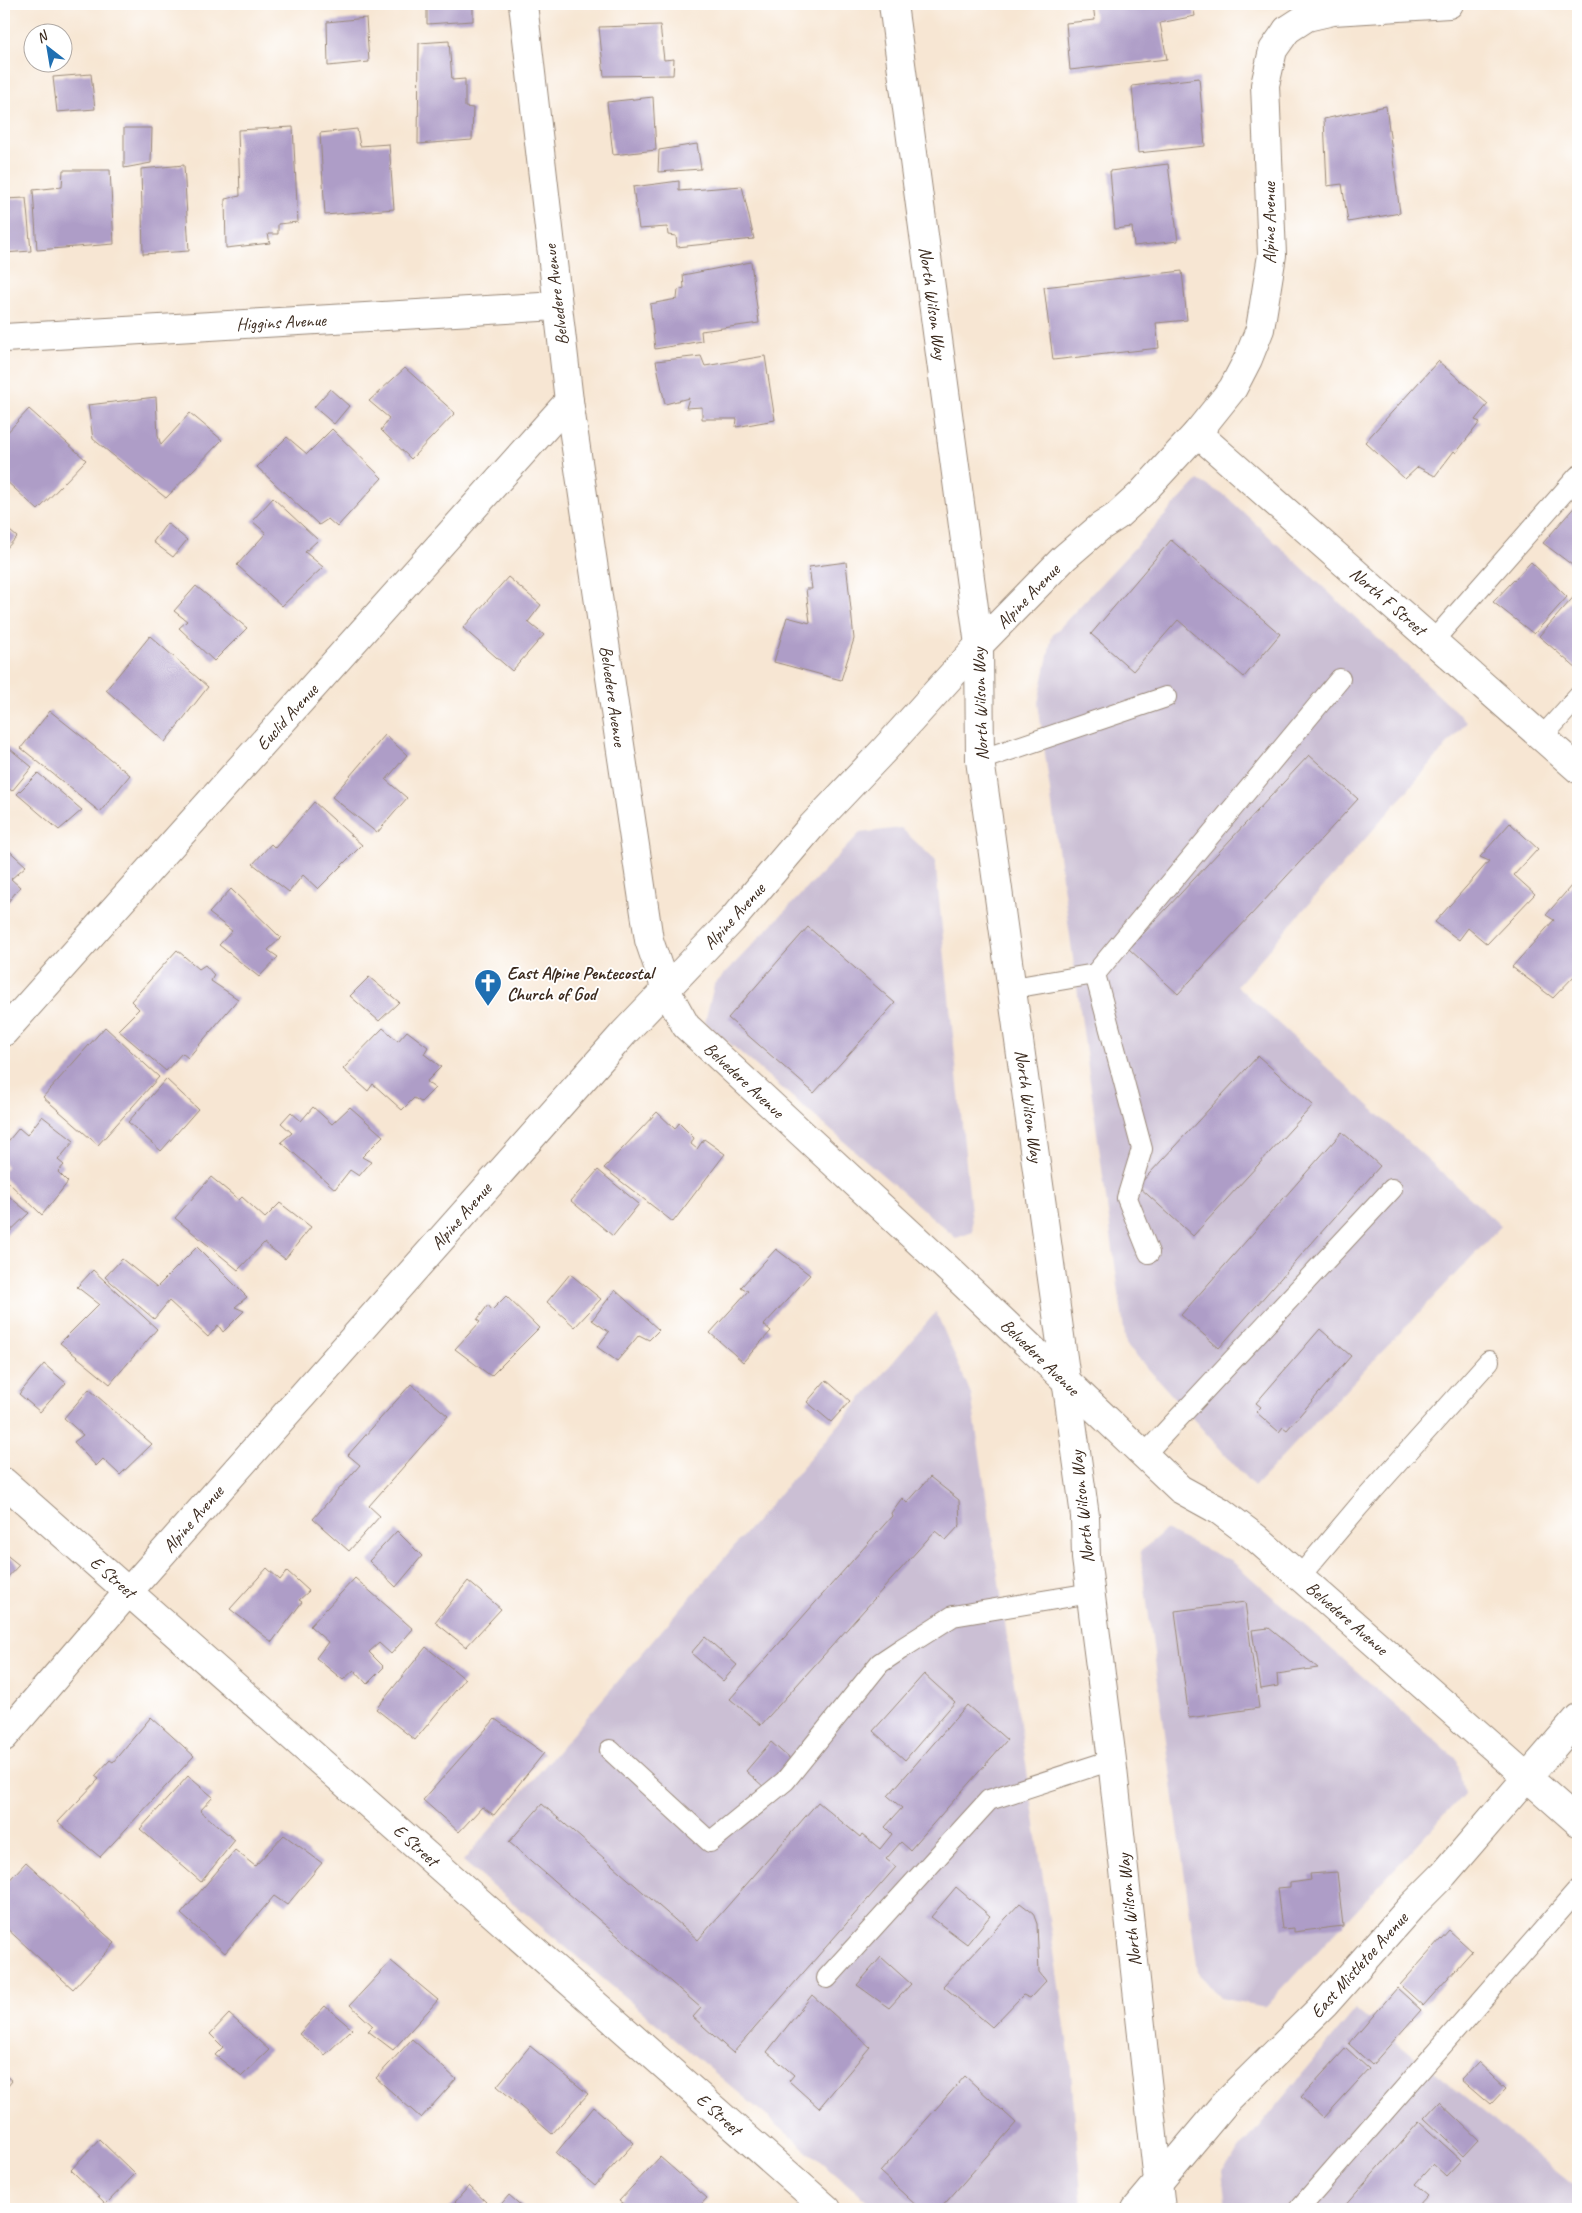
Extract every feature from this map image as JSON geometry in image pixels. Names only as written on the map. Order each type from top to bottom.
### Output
[{"type":"street","name":"Belvedere Avenue","points":[[523,4],[569,401],[650,940],[666,990],[686,1026],[945,1266],[1180,1489],[1227,1516],[1256,1538],[1578,1822]]},
{"type":"street","name":"North Wilson Way","points":[[893,4],[979,645],[980,760],[1086,1516],[1086,1558],[1112,1760],[1162,2209]]},
{"type":"street","name":"Alpine Avenue","points":[[4,1737],[129,1591],[624,1033],[732,920],[811,827],[979,645],[1064,558],[1100,527],[1117,516],[1141,494],[1197,433],[1233,388],[1248,359],[1260,329],[1272,255],[1266,85],[1273,50],[1287,30],[1307,17],[1333,11],[1449,4]]},
{"type":"street","name":"Higgins Avenue","points":[[4,338],[557,306]]},
{"type":"street","name":"Euclid Avenue","points":[[4,1032],[569,401]]},
{"type":"street","name":"North F Street","points":[[1197,433],[1578,769]]},
{"type":"street","name":"E Street","points":[[4,1482],[827,2209]]},
{"type":"street","name":"East Mistletoe Avenue","points":[[1136,2209],[1225,2103],[1326,2004],[1411,1907],[1444,1874],[1526,1776],[1578,1718]]},
{"type":"lane","points":[[1433,641],[1578,476]]},
{"type":"lane","points":[[1013,988],[1095,974],[1340,679]]},
{"type":"lane","points":[[1542,737],[1578,696]]},
{"type":"lane","points":[[980,760],[1166,697]]},
{"type":"lane","points":[[1095,974],[1142,1149],[1127,1198],[1149,1253]]},
{"type":"lane","points":[[1144,1455],[1392,1189]]},
{"type":"lane","points":[[1300,1576],[1359,1506],[1489,1361]]},
{"type":"lane","points":[[610,1750],[710,1842],[785,1781],[880,1664],[901,1649],[953,1616],[1091,1593]]},
{"type":"lane","points":[[826,1978],[989,1800],[1112,1760]]},
{"type":"lane","points":[[1299,2209],[1578,1890]]},
{"type":"shaded area","points":[[1198,480],[1227,497],[1467,722],[1237,986],[1501,1226],[1254,1487],[1126,1344],[1038,703],[1052,636]]},
{"type":"shaded area","points":[[901,828],[935,860],[973,1232],[956,1238],[705,1022],[714,985],[860,833]]},
{"type":"shaded area","points":[[936,1312],[971,1394],[1070,2060],[1082,2207],[1080,2209],[877,2209],[463,1861]]},
{"type":"shaded area","points":[[1165,1530],[1233,1562],[1457,1760],[1464,1794],[1266,2007],[1220,1998],[1198,1972],[1140,1552]]},
{"type":"shaded area","points":[[1356,2009],[1578,2188],[1578,2209],[1226,2209],[1222,2171]]},
{"type":"building","points":[[427,4],[473,4],[473,21],[427,24]]},
{"type":"building","points":[[1093,4],[1193,4],[1195,16],[1160,23],[1167,59],[1070,70],[1066,23],[1095,20]]},
{"type":"building","points":[[366,18],[369,62],[328,66],[327,22]]},
{"type":"building","points":[[660,25],[664,60],[674,59],[673,75],[604,76],[599,27]]},
{"type":"building","points":[[449,41],[452,80],[465,79],[465,107],[473,108],[472,140],[418,144],[419,43]]},
{"type":"building","points":[[91,74],[95,109],[57,112],[53,77]]},
{"type":"building","points":[[1199,78],[1205,146],[1138,153],[1132,86]]},
{"type":"building","points":[[653,97],[656,150],[613,155],[607,102]]},
{"type":"building","points":[[1386,106],[1400,213],[1348,222],[1342,184],[1327,186],[1324,119]]},
{"type":"building","points":[[293,127],[298,222],[278,224],[278,234],[268,234],[270,243],[226,248],[225,199],[240,196],[238,130]]},
{"type":"building","points":[[124,128],[152,128],[151,163],[124,168]]},
{"type":"building","points":[[357,129],[360,146],[389,144],[394,209],[325,215],[320,133]]},
{"type":"building","points":[[697,144],[701,169],[658,172],[659,150]]},
{"type":"building","points":[[1168,164],[1178,241],[1134,246],[1132,227],[1115,229],[1110,171]]},
{"type":"building","points":[[184,165],[189,251],[143,254],[141,169]]},
{"type":"building","points":[[63,170],[110,170],[114,244],[37,250],[33,190],[62,187]]},
{"type":"building","points":[[679,181],[679,191],[742,186],[754,239],[677,247],[676,236],[668,235],[667,227],[639,229],[633,187]]},
{"type":"building","points":[[26,198],[31,251],[4,253],[4,199]]},
{"type":"building","points":[[751,262],[759,323],[701,331],[702,341],[655,349],[650,304],[677,299],[678,290],[684,288],[683,275]]},
{"type":"building","points":[[1182,271],[1187,320],[1156,323],[1159,348],[1053,360],[1044,287]]},
{"type":"building","points":[[701,356],[705,366],[765,356],[775,420],[736,427],[737,419],[702,419],[702,407],[686,408],[689,398],[665,404],[656,361]]},
{"type":"building","points":[[1438,361],[1488,404],[1475,420],[1480,422],[1435,476],[1418,467],[1405,479],[1365,442]]},
{"type":"building","points":[[405,368],[455,413],[411,459],[381,430],[389,418],[369,401]]},
{"type":"building","points":[[330,389],[349,406],[334,424],[314,407]]},
{"type":"building","points":[[156,397],[158,436],[161,445],[190,413],[222,440],[166,498],[93,439],[88,405]]},
{"type":"building","points":[[29,409],[86,460],[38,510],[4,479],[4,436]]},
{"type":"building","points":[[332,429],[382,478],[337,527],[328,519],[319,525],[257,467],[287,437],[307,454]]},
{"type":"building","points":[[273,498],[318,540],[305,552],[323,567],[282,606],[237,565],[266,533],[252,521]]},
{"type":"building","points":[[1578,503],[1578,565],[1576,568],[1543,543]]},
{"type":"building","points":[[167,523],[187,540],[173,557],[153,542]]},
{"type":"building","points":[[4,526],[17,537],[4,551]]},
{"type":"building","points":[[1171,540],[1280,634],[1244,677],[1178,620],[1133,671],[1091,634]]},
{"type":"building","points":[[846,562],[854,639],[841,680],[774,662],[787,617],[810,623],[806,589],[812,589],[809,567]]},
{"type":"building","points":[[1531,562],[1567,597],[1534,634],[1493,602]]},
{"type":"building","points":[[508,577],[541,605],[528,622],[544,635],[512,671],[463,628]]},
{"type":"building","points":[[196,586],[247,628],[214,661],[179,628],[187,621],[174,611]]},
{"type":"building","points":[[1578,592],[1578,670],[1539,636]]},
{"type":"building","points":[[150,636],[208,687],[165,742],[106,690]]},
{"type":"building","points":[[50,711],[130,775],[100,812],[21,748]]},
{"type":"building","points":[[385,735],[407,755],[386,780],[407,798],[377,833],[332,797]]},
{"type":"building","points":[[4,744],[32,767],[12,791],[4,785]]},
{"type":"building","points":[[1309,755],[1358,799],[1178,994],[1129,949]]},
{"type":"building","points":[[38,773],[82,810],[59,830],[17,794]]},
{"type":"building","points":[[314,802],[362,845],[318,889],[303,875],[289,892],[253,864],[271,844],[275,848]]},
{"type":"building","points":[[1510,823],[1538,849],[1514,875],[1535,894],[1487,944],[1468,928],[1459,940],[1435,922],[1489,861],[1480,857]]},
{"type":"building","points":[[4,846],[26,866],[11,879],[20,887],[4,907]]},
{"type":"building","points":[[1578,878],[1578,972],[1553,998],[1512,967],[1554,920],[1546,915]]},
{"type":"building","points":[[231,889],[281,938],[268,950],[278,957],[259,977],[219,945],[232,931],[209,913]]},
{"type":"building","points":[[808,927],[895,1003],[814,1093],[728,1018]]},
{"type":"building","points":[[177,950],[199,969],[205,965],[214,975],[211,981],[238,999],[188,1058],[182,1053],[166,1071],[118,1030],[139,1009],[131,1001]]},
{"type":"building","points":[[369,977],[399,1002],[379,1021],[350,996]]},
{"type":"building","points":[[105,1027],[159,1077],[98,1145],[43,1097]]},
{"type":"building","points":[[383,1028],[398,1041],[407,1031],[428,1047],[424,1054],[441,1067],[426,1082],[435,1088],[421,1102],[414,1098],[402,1110],[373,1084],[368,1091],[343,1069]]},
{"type":"building","points":[[1258,1056],[1313,1105],[1193,1236],[1138,1186]]},
{"type":"building","points":[[166,1079],[198,1109],[161,1151],[128,1122]]},
{"type":"building","points":[[313,1107],[332,1124],[350,1107],[383,1136],[362,1157],[371,1162],[359,1176],[350,1170],[335,1189],[281,1142],[292,1133],[281,1123],[291,1112],[301,1121]]},
{"type":"building","points":[[657,1112],[675,1129],[679,1123],[694,1138],[691,1144],[697,1149],[704,1139],[725,1154],[673,1222],[604,1168]]},
{"type":"building","points":[[42,1116],[74,1141],[58,1160],[64,1165],[58,1172],[68,1182],[42,1215],[4,1178],[4,1171],[7,1167],[4,1164],[4,1146],[19,1128],[27,1135]]},
{"type":"building","points":[[1342,1132],[1380,1166],[1219,1348],[1181,1315]]},
{"type":"building","points":[[598,1170],[639,1204],[613,1236],[571,1201]]},
{"type":"building","points":[[211,1177],[239,1200],[242,1197],[265,1218],[280,1203],[311,1227],[285,1259],[264,1243],[238,1270],[175,1218]]},
{"type":"building","points":[[4,1192],[29,1213],[4,1237]]},
{"type":"building","points":[[197,1247],[247,1297],[235,1307],[244,1311],[223,1332],[218,1325],[208,1337],[169,1301],[154,1319],[105,1277],[122,1259],[157,1287]]},
{"type":"building","points":[[776,1249],[810,1275],[764,1325],[771,1331],[743,1362],[710,1333],[748,1291],[741,1287]]},
{"type":"building","points":[[93,1270],[157,1329],[110,1384],[60,1343],[99,1304],[77,1287]]},
{"type":"building","points":[[570,1274],[601,1299],[575,1327],[547,1302]]},
{"type":"building","points":[[615,1290],[659,1330],[649,1340],[639,1335],[617,1361],[597,1347],[609,1332],[592,1320]]},
{"type":"building","points":[[506,1296],[539,1328],[491,1376],[455,1349],[480,1322],[477,1320],[488,1305],[492,1310]]},
{"type":"building","points":[[1320,1329],[1351,1356],[1287,1430],[1283,1427],[1279,1432],[1256,1412],[1261,1407],[1256,1403]]},
{"type":"building","points":[[44,1364],[66,1383],[40,1412],[19,1394]]},
{"type":"building","points":[[826,1380],[850,1401],[831,1422],[807,1402]]},
{"type":"building","points":[[411,1384],[448,1416],[369,1506],[380,1516],[349,1551],[313,1519],[360,1465],[348,1455]]},
{"type":"building","points":[[89,1389],[152,1444],[120,1475],[103,1459],[96,1466],[74,1442],[83,1435],[64,1418]]},
{"type":"building","points":[[930,1477],[959,1500],[960,1525],[946,1540],[935,1531],[761,1725],[730,1699],[892,1516],[891,1513],[902,1498],[907,1503]]},
{"type":"building","points":[[397,1531],[422,1556],[396,1587],[369,1561]]},
{"type":"building","points":[[4,1553],[19,1565],[4,1581]]},
{"type":"building","points":[[267,1568],[280,1580],[287,1571],[309,1591],[299,1600],[302,1602],[272,1642],[230,1609]]},
{"type":"building","points":[[355,1578],[413,1629],[391,1654],[379,1643],[369,1652],[384,1667],[367,1684],[354,1670],[343,1680],[316,1658],[328,1642],[310,1626]]},
{"type":"building","points":[[468,1581],[501,1609],[466,1647],[435,1622]]},
{"type":"building","points":[[1245,1602],[1259,1708],[1189,1718],[1175,1611]]},
{"type":"building","points":[[1269,1628],[1318,1668],[1277,1674],[1278,1686],[1261,1689],[1252,1630]]},
{"type":"building","points":[[705,1637],[737,1665],[723,1681],[691,1653]]},
{"type":"building","points":[[426,1647],[465,1679],[415,1740],[376,1709]]},
{"type":"building","points":[[924,1674],[955,1702],[905,1760],[873,1731]]},
{"type":"building","points":[[967,1705],[1007,1740],[910,1850],[901,1842],[886,1859],[896,1867],[733,2053],[693,2017],[701,2008],[509,1842],[542,1804],[698,1940],[818,1802],[860,1837],[862,1834],[880,1849],[892,1834],[885,1827],[902,1808],[888,1796]]},
{"type":"building","points":[[151,1717],[194,1756],[100,1857],[58,1822],[99,1779],[95,1776],[110,1760],[113,1762]]},
{"type":"building","points":[[495,1719],[544,1753],[494,1815],[482,1807],[459,1832],[423,1800]]},
{"type":"building","points":[[771,1742],[790,1759],[765,1788],[746,1771]]},
{"type":"building","points":[[188,1776],[213,1797],[200,1811],[235,1840],[201,1882],[140,1829]]},
{"type":"building","points":[[284,1835],[322,1863],[287,1905],[274,1896],[225,1953],[181,1914],[235,1850],[255,1866]]},
{"type":"building","points":[[26,1862],[115,1943],[73,1989],[4,1926],[4,1886]]},
{"type":"building","points":[[1337,1872],[1343,1926],[1294,1932],[1294,1928],[1282,1929],[1277,1888],[1290,1887],[1290,1883],[1311,1880],[1310,1874]]},
{"type":"building","points":[[956,1887],[990,1916],[967,1944],[931,1917]]},
{"type":"building","points":[[1020,1903],[1033,1913],[1037,1924],[1039,1972],[1046,1981],[1030,1998],[1023,1995],[992,2027],[943,1986]]},
{"type":"building","points":[[1449,1930],[1472,1951],[1423,2006],[1400,1985]]},
{"type":"building","points":[[881,1957],[911,1984],[889,2008],[857,1985]]},
{"type":"building","points":[[391,1961],[438,2000],[393,2050],[368,2031],[373,2026],[350,2005]]},
{"type":"building","points":[[1397,1988],[1421,2010],[1372,2065],[1349,2044]]},
{"type":"building","points":[[812,1995],[870,2047],[819,2108],[789,2081],[794,2075],[767,2052]]},
{"type":"building","points":[[325,2006],[352,2029],[325,2055],[299,2034]]},
{"type":"building","points":[[229,2014],[269,2050],[242,2076],[215,2055],[223,2047],[210,2034]]},
{"type":"building","points":[[412,2039],[456,2079],[421,2118],[376,2078]]},
{"type":"building","points":[[530,2046],[588,2094],[552,2134],[497,2086]]},
{"type":"building","points":[[1346,2048],[1369,2069],[1324,2118],[1301,2097]]},
{"type":"building","points":[[1478,2062],[1506,2088],[1490,2105],[1461,2080]]},
{"type":"building","points":[[4,2074],[12,2081],[4,2091]]},
{"type":"building","points":[[965,2076],[1016,2123],[940,2209],[920,2209],[880,2172]]},
{"type":"building","points":[[1439,2102],[1479,2140],[1464,2156],[1424,2118]]},
{"type":"building","points":[[594,2107],[634,2143],[595,2186],[556,2153]]},
{"type":"building","points":[[1419,2122],[1461,2160],[1446,2176],[1433,2164],[1415,2184],[1428,2195],[1415,2209],[1342,2209]]},
{"type":"building","points":[[99,2139],[135,2174],[106,2204],[71,2170]]},
{"type":"building","points":[[660,2157],[707,2198],[697,2209],[631,2209],[619,2201]]},
{"type":"building","points":[[469,2186],[486,2202],[481,2209],[449,2209]]},
{"type":"building","points":[[509,2195],[525,2209],[497,2209]]},
{"type":"place","name":"East Alpine Pentecostal Church of God","points":[[488,1007]]}]
